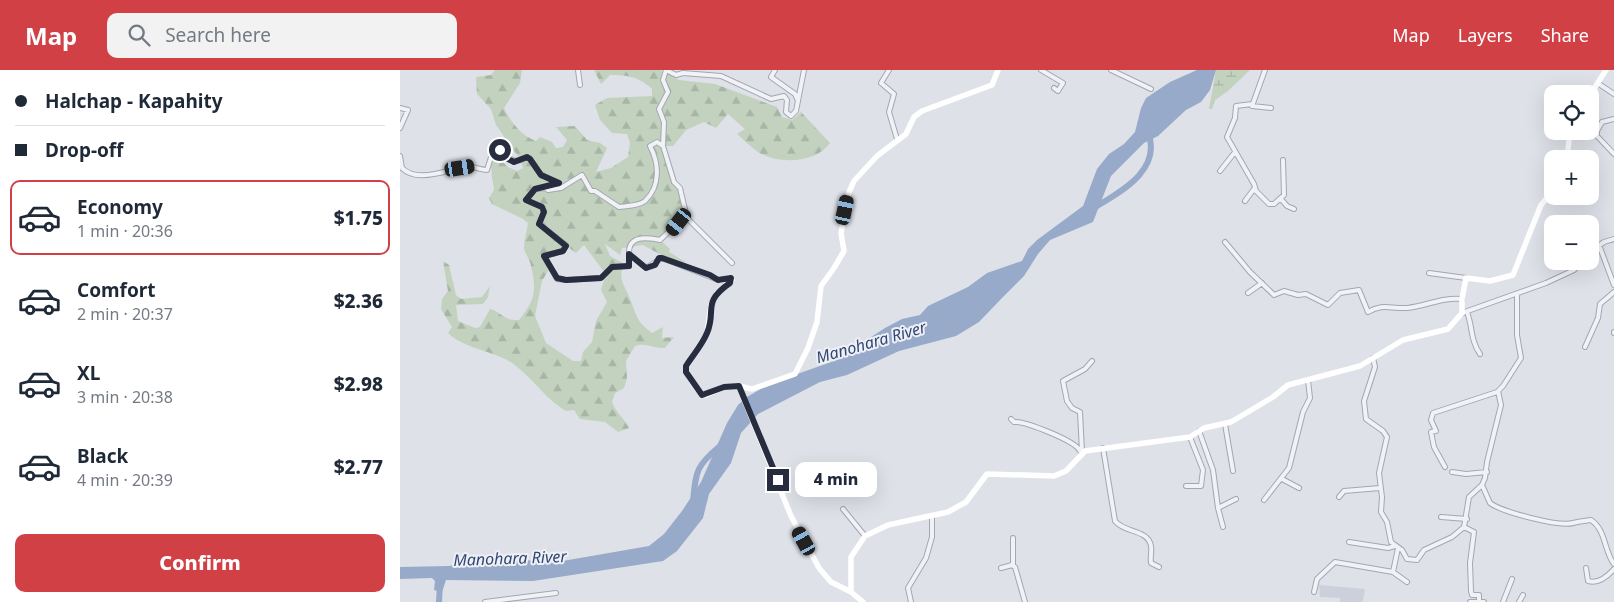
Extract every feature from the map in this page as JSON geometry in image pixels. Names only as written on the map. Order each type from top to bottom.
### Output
[{"type":"street","points":[[578,70],[580,85]]},
{"type":"street","points":[[732,264],[687,218],[680,188],[674,182],[663,146],[664,122],[660,109],[668,92],[663,80],[666,70],[676,75],[683,73],[721,76],[771,99],[784,96],[787,100],[786,112],[789,116],[795,114],[804,70]]},
{"type":"street","points":[[775,70],[771,77],[795,94],[798,101]]},
{"type":"street","points":[[889,70],[881,83],[894,94],[889,112],[897,139]]},
{"type":"street","points":[[629,254],[646,268],[651,267],[659,258],[662,258],[721,280],[729,278],[732,280],[718,293],[711,306],[707,333],[686,366],[686,372],[702,395],[724,387],[739,386],[752,389],[798,371],[817,322],[821,286],[844,251],[841,234],[851,186],[861,172],[897,139],[906,134],[914,117],[922,111],[992,85],[998,70]]},
{"type":"street","points":[[1040,70],[1063,83],[1058,91],[1054,88]]},
{"type":"street","points":[[1111,70],[1151,89]]},
{"type":"street","points":[[1252,104],[1265,70]]},
{"type":"street","points":[[1606,70],[1598,84],[1614,94]]},
{"type":"street","points":[[1252,104],[1253,107],[1271,108]]},
{"type":"street","points":[[1252,104],[1236,108],[1235,118],[1227,137],[1252,181],[1254,189],[1270,204],[1281,199],[1284,194],[1284,160]]},
{"type":"street","points":[[400,108],[408,110],[400,128]]},
{"type":"street","points":[[1614,119],[1602,122],[1597,131],[1597,136],[1614,154]]},
{"type":"street","points":[[546,188],[548,190],[558,190],[582,175],[591,191],[610,200],[616,207],[644,202],[653,190],[657,178],[656,160],[650,146],[657,142],[663,146]]},
{"type":"street","points":[[400,156],[403,160],[402,168],[412,174],[432,174],[473,166],[486,170],[490,165],[493,151],[498,148],[508,159],[514,162],[527,157],[530,159],[541,175],[559,183],[546,188],[535,189],[526,200],[542,207],[544,212],[539,224],[566,246],[563,251],[544,256],[557,278],[566,280],[601,278],[612,267],[629,266],[628,248],[632,242],[647,237],[660,240],[679,222],[687,218]]},
{"type":"street","points":[[1220,171],[1235,152]]},
{"type":"street","points":[[1245,201],[1254,189]]},
{"type":"street","points":[[1281,199],[1287,206],[1294,209]]},
{"type":"street","points":[[1429,273],[1490,281],[1513,275],[1544,202]]},
{"type":"street","points":[[1614,239],[1599,245],[1614,285]]},
{"type":"street","points":[[1225,242],[1250,272],[1274,295],[1284,291],[1298,295],[1306,294],[1326,305],[1340,293],[1360,290],[1368,312],[1378,306],[1409,308],[1440,299],[1462,298]]},
{"type":"street","points":[[851,592],[851,557],[864,536],[888,525],[948,512],[966,502],[987,474],[1054,476],[1066,471],[1082,453],[1103,448],[1190,437],[1199,430],[1225,424],[1273,398],[1288,385],[1330,372],[1360,366],[1403,340],[1448,329],[1465,312],[1566,275],[1572,270]]},
{"type":"street","points":[[1466,278],[1462,298],[1465,312],[1473,327],[1472,342],[1480,354]]},
{"type":"street","points":[[1248,293],[1262,282]]},
{"type":"street","points":[[1585,347],[1598,318],[1600,304],[1614,292]]},
{"type":"street","points":[[1445,467],[1433,442],[1431,432],[1436,431],[1431,420],[1433,413],[1497,392],[1520,358],[1517,335],[1517,294]]},
{"type":"street","points":[[1373,358],[1375,367],[1364,401],[1366,419],[1384,431],[1387,437],[1378,473],[1381,512],[1387,522],[1388,538],[1407,559],[1417,560],[1424,550],[1452,537],[1464,528],[1467,519],[1469,497],[1482,485],[1487,472],[1495,425],[1501,406],[1497,392]]},
{"type":"street","points":[[1082,453],[1080,412],[1072,408],[1067,401],[1063,381],[1085,369],[1092,361]]},
{"type":"street","points":[[1264,500],[1289,468],[1303,412],[1310,398],[1308,380]]},
{"type":"street","points":[[739,386],[797,528],[819,568],[831,582],[851,592],[863,602]]},
{"type":"street","points":[[1012,419],[1014,422],[1022,422],[1062,438],[1078,447],[1082,453]]},
{"type":"street","points":[[1225,424],[1233,471]]},
{"type":"street","points":[[1199,430],[1213,470],[1218,508],[1223,527]]},
{"type":"street","points":[[1186,486],[1201,486],[1203,472],[1190,437]]},
{"type":"street","points":[[1103,448],[1115,521],[1123,528],[1147,538],[1152,547],[1151,563],[1159,567]]},
{"type":"street","points":[[1452,472],[1466,474],[1487,472]]},
{"type":"street","points":[[1282,478],[1298,488]]},
{"type":"street","points":[[1482,485],[1490,503],[1510,513],[1570,523],[1582,519],[1592,520],[1602,535],[1608,557],[1614,564]]},
{"type":"street","points":[[1339,497],[1344,491],[1380,488]]},
{"type":"street","points":[[1218,508],[1236,500]]},
{"type":"street","points":[[843,509],[864,536]]},
{"type":"street","points":[[911,602],[908,588],[926,558],[932,537],[932,516]]},
{"type":"street","points":[[1442,517],[1467,519]]},
{"type":"street","points":[[1464,528],[1474,532],[1470,564],[1471,591],[1472,595],[1479,595],[1481,602],[1470,602]]},
{"type":"street","points":[[1013,538],[1013,566],[1016,570],[1025,602]]},
{"type":"street","points":[[1349,542],[1388,548],[1397,547]]},
{"type":"street","points":[[1393,572],[1397,547]]},
{"type":"street","points":[[1314,592],[1317,579],[1335,562],[1393,572],[1407,582]]},
{"type":"street","points":[[1001,568],[1013,566]]},
{"type":"street","points":[[1586,568],[1588,581],[1592,582],[1605,578],[1614,569]]},
{"type":"street","points":[[1503,602],[1512,579]]},
{"type":"street","points":[[485,602],[556,593]]},
{"type":"street","points":[[1519,602],[1523,595]]},
{"type":"shaded area","points":[[1319,585],[1365,589],[1363,600],[1361,602],[1340,602],[1340,598],[1320,597]]},
{"type":"green space","points":[[495,70],[522,70],[520,83],[504,108],[509,118],[521,132],[536,141],[540,137],[552,142],[556,148],[563,147],[567,140],[556,127],[575,126],[587,140],[600,143],[607,148],[596,172],[611,168],[628,157],[630,143],[627,134],[612,133],[600,120],[595,105],[607,98],[652,96],[652,89],[638,79],[622,76],[610,75],[601,84],[594,70],[660,70],[679,80],[715,84],[777,107],[782,117],[792,120],[801,112],[830,143],[824,150],[807,158],[797,160],[776,159],[758,152],[737,134],[745,129],[728,114],[716,128],[704,122],[686,130],[673,146],[663,146],[679,190],[686,222],[662,234],[661,241],[670,249],[669,252],[687,263],[665,257],[643,245],[622,248],[620,255],[605,244],[610,256],[626,265],[610,266],[605,273],[584,245],[576,253],[568,247],[542,254],[548,271],[542,281],[535,316],[546,343],[573,361],[581,361],[583,352],[592,342],[596,321],[607,302],[601,290],[609,272],[619,267],[622,269],[621,277],[623,284],[640,321],[652,333],[663,327],[662,338],[674,337],[665,348],[643,345],[635,346],[626,361],[627,378],[624,388],[615,393],[612,402],[629,428],[618,432],[605,422],[580,419],[574,410],[566,411],[550,399],[515,365],[461,342],[448,333],[452,327],[441,309],[442,299],[448,291],[443,261],[449,265],[456,295],[461,299],[482,297],[490,286],[488,297],[483,304],[456,305],[458,321],[475,328],[480,327],[490,309],[506,318],[519,320],[533,295],[533,275],[524,247],[528,223],[492,204],[489,198],[494,190],[491,168],[495,155],[508,167],[517,171],[523,168],[520,159],[496,125],[491,109],[477,94],[476,77],[491,75]]},
{"type":"green space","points":[[1216,70],[1250,70],[1228,91],[1215,100],[1212,109],[1209,109]]},
{"type":"water","points":[[1197,70],[1216,70],[1210,90],[1201,102],[1186,110],[1158,136],[1144,143],[1111,176],[1093,222],[1050,240],[1038,254],[1024,276],[979,322],[956,336],[899,351],[847,375],[820,382],[758,414],[741,433],[731,463],[709,494],[703,518],[677,551],[663,561],[533,581],[446,580],[442,592],[434,590],[435,581],[432,578],[400,579],[400,567],[448,566],[510,558],[551,563],[649,546],[664,534],[682,511],[701,482],[727,423],[738,405],[747,397],[769,384],[834,361],[885,328],[902,319],[920,315],[928,306],[968,287],[987,273],[1022,261],[1028,249],[1037,240],[1083,206],[1097,169],[1109,154],[1124,144],[1135,132],[1141,108],[1146,98],[1170,82]]},
{"type":"waterway","name":"Manohara River","points":[[1092,209],[1125,188],[1144,169],[1149,158],[1151,146],[1148,132]]},
{"type":"waterway","name":"Manohara River","points":[[693,501],[699,470],[706,459],[720,446]]},
{"type":"waterway","points":[[439,602],[440,584]]},
{"type":"route","points":[[500,150],[503,155],[514,162],[522,161],[527,157],[533,162],[541,175],[559,183],[546,188],[535,189],[528,195],[526,200],[535,206],[542,207],[544,212],[539,224],[566,246],[563,251],[544,256],[553,275],[557,278],[561,280],[601,278],[612,267],[626,268],[629,266],[629,254],[646,268],[655,265],[659,258],[662,258],[710,275],[718,280],[731,278],[730,283],[718,293],[711,306],[709,313],[710,325],[707,333],[686,366],[686,372],[702,395],[724,387],[739,386],[778,480]]}]
